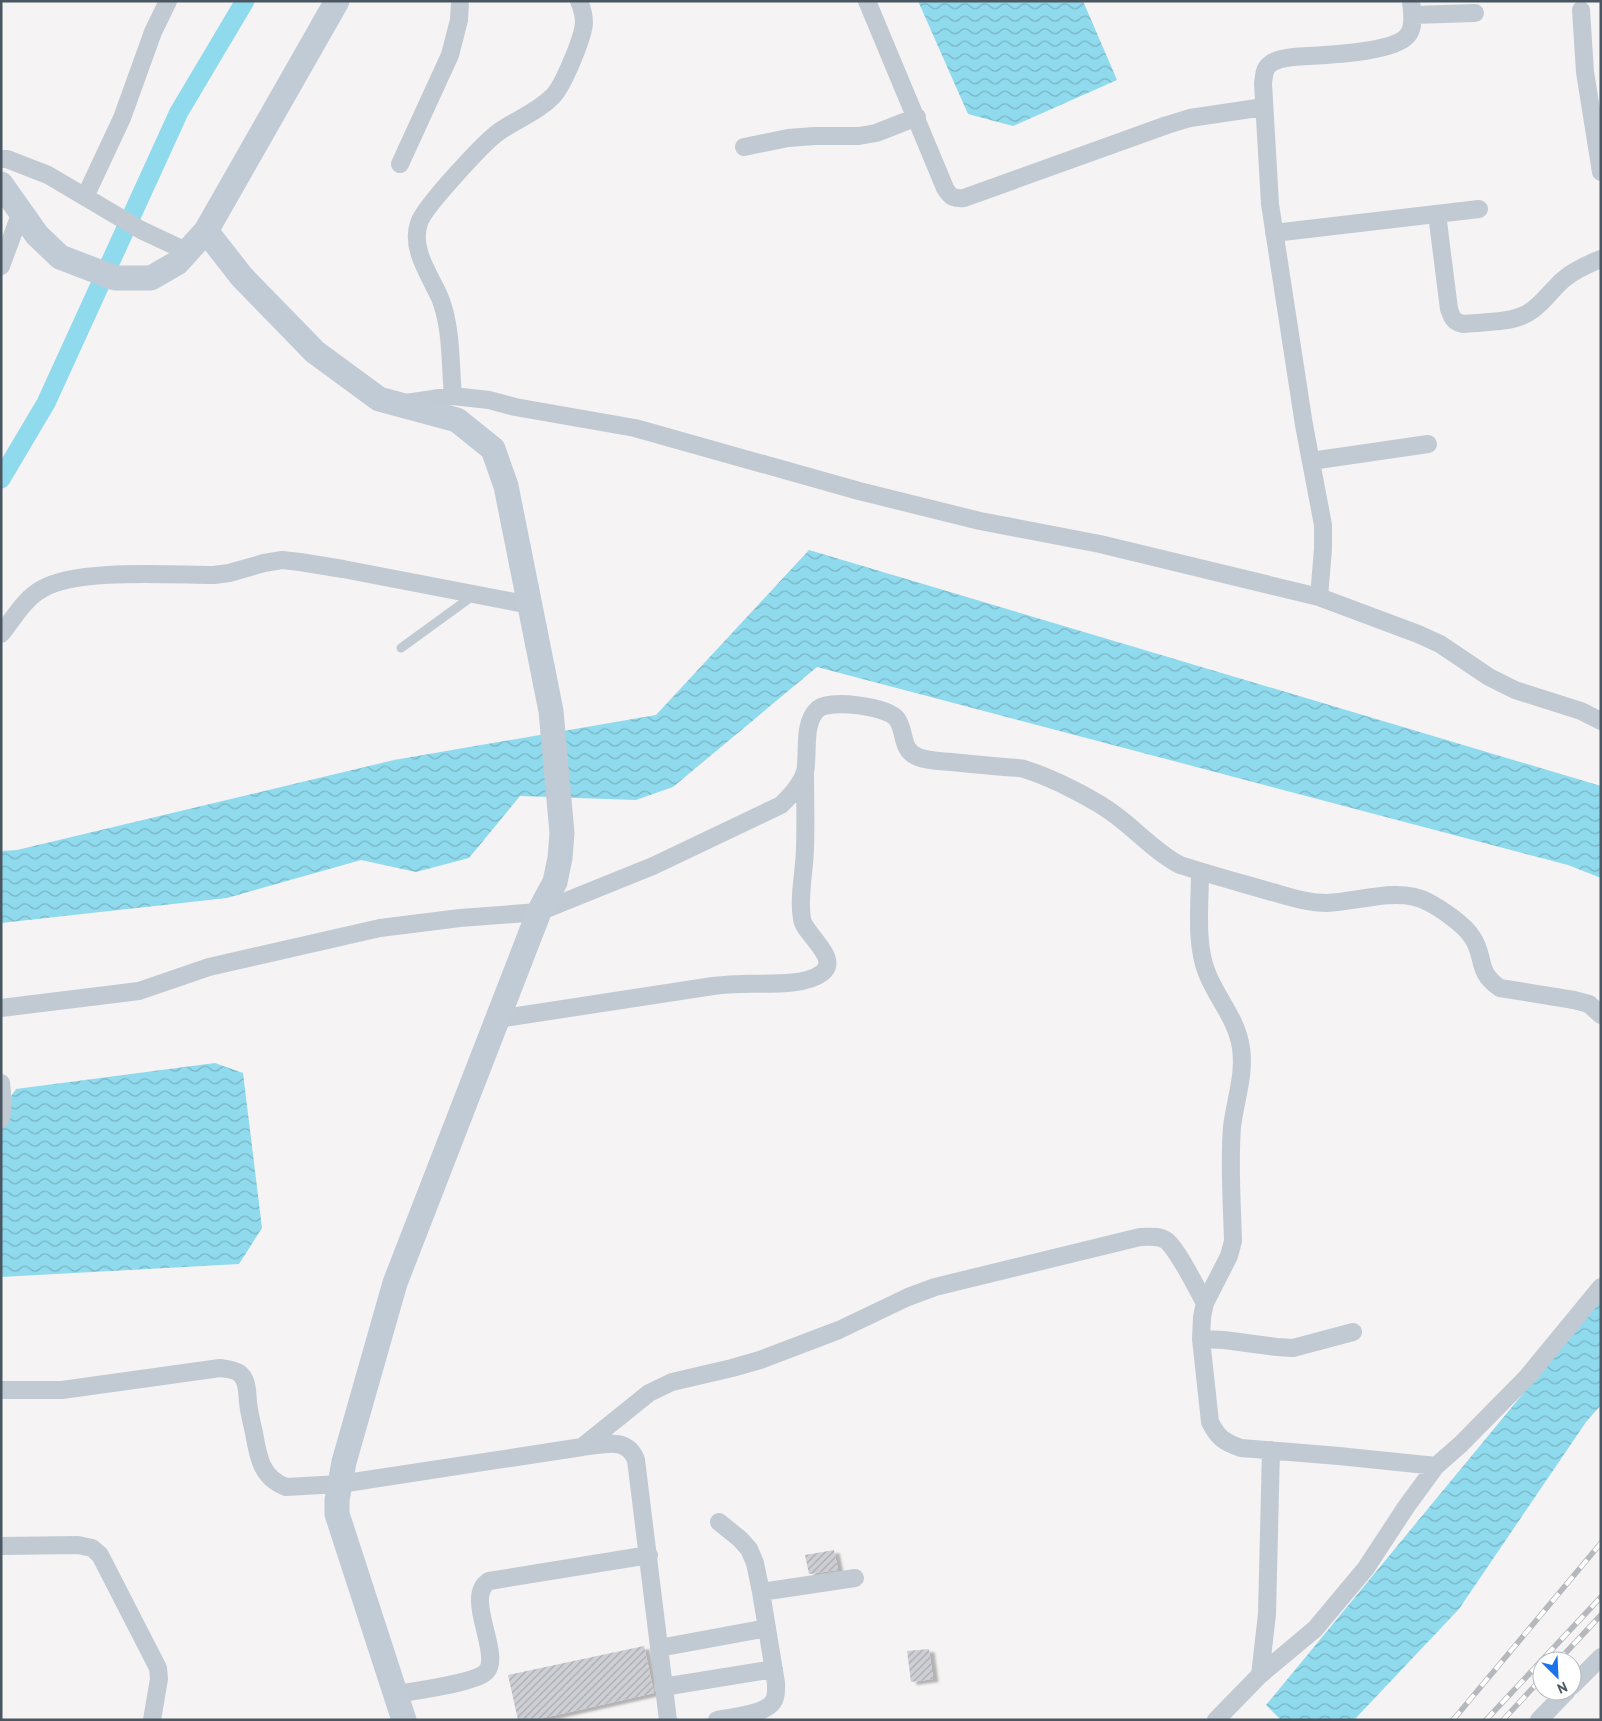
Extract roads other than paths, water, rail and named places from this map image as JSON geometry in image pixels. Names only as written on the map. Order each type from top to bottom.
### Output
[{"type":"main road","points":[[1,184],[37,235],[60,257],[115,278],[151,278],[177,263],[206,231],[337,1]]},
{"type":"main road","points":[[206,231],[242,277],[315,352],[379,399],[457,420],[493,449],[506,486],[551,711],[562,833],[560,858],[555,882],[539,912],[395,1283],[344,1462],[337,1500],[337,1514],[404,1720]]},
{"type":"street","points":[[85,197],[122,118],[153,32],[168,1]]},
{"type":"street","points":[[400,164],[450,55],[459,20],[460,1]]},
{"type":"street","points":[[453,396],[446,314],[418,250],[416,234],[419,221],[428,207],[495,135],[544,104],[554,95],[561,85],[584,25],[584,14],[579,1]]},
{"type":"street","points":[[867,1],[946,188],[950,196],[956,199],[964,198],[1190,118],[1264,106]]},
{"type":"street","points":[[1319,597],[1323,526],[1270,204],[1264,106],[1264,71],[1269,64],[1280,59],[1348,53],[1384,47],[1398,42],[1408,35],[1412,26],[1412,8],[1475,13]]},
{"type":"street","points":[[1581,10],[1585,72],[1601,172]]},
{"type":"street","points":[[744,147],[806,136],[858,136],[876,133],[916,117]]},
{"type":"street","points":[[1,159],[7,159],[48,175],[119,218],[188,252]]},
{"type":"street","points":[[1274,233],[1479,209]]},
{"type":"street","points":[[1,266],[21,212]]},
{"type":"street","points":[[1437,214],[1450,309],[1452,318],[1457,323],[1511,319],[1526,314],[1536,307],[1563,280],[1580,268],[1601,259]]},
{"type":"street","points":[[399,404],[453,396],[489,400],[515,407],[635,428],[859,491],[980,520],[1100,544],[1319,597],[1440,644],[1489,677],[1515,690],[1581,710],[1601,721]]},
{"type":"street","points":[[1311,461],[1428,444]]},
{"type":"street","points":[[1,634],[32,596],[43,588],[76,578],[105,575],[214,575],[282,560],[343,569],[530,605]]},
{"type":"street","points":[[498,1019],[714,986],[796,982],[823,973],[828,964],[825,953],[802,922],[801,911],[805,847],[805,772],[808,734],[812,719],[818,710],[828,705],[840,703],[882,710],[893,714],[898,719],[901,727],[904,744],[917,757],[1024,769],[1042,776],[1098,804],[1117,816],[1167,858],[1200,872],[1300,900],[1326,903],[1400,895],[1414,896],[1428,902],[1468,931],[1476,945],[1485,974],[1491,982],[1500,988],[1589,1004],[1601,1015]]},
{"type":"street","points":[[1,1008],[139,991],[209,967],[380,928],[460,918],[539,912],[653,866],[781,805],[792,795],[805,772]]},
{"type":"street","points":[[1200,872],[1200,941],[1203,961],[1217,995],[1232,1018],[1242,1050],[1242,1071],[1232,1127],[1234,1241],[1229,1256],[1205,1303],[1202,1317],[1201,1339],[1208,1412],[1216,1434],[1226,1443],[1241,1448],[1436,1466]]},
{"type":"street","points":[[1,1083],[3,1103],[1,1120]]},
{"type":"street","points":[[582,1447],[649,1393],[672,1382],[760,1360],[839,1330],[908,1297],[935,1288],[1140,1237],[1156,1236],[1166,1240],[1205,1303]]},
{"type":"street","points":[[1216,1720],[1260,1675],[1306,1638],[1337,1604],[1366,1568],[1406,1507],[1436,1466],[1461,1444],[1527,1378],[1601,1288]]},
{"type":"street","points":[[1201,1339],[1224,1340],[1277,1348],[1293,1348],[1353,1332]]},
{"type":"street","points":[[1,1390],[62,1390],[220,1368],[233,1370],[240,1373],[245,1381],[259,1459],[268,1476],[277,1484],[286,1487],[340,1484],[582,1447],[619,1444],[627,1446],[633,1451],[636,1460],[649,1555],[662,1687],[668,1720]]},
{"type":"street","points":[[1260,1675],[1267,1614],[1271,1450]]},
{"type":"street","points":[[717,1720],[754,1713],[764,1709],[773,1703],[776,1694],[774,1669],[755,1563],[749,1549],[740,1539],[718,1522]]},
{"type":"street","points":[[1,1546],[78,1545],[92,1548],[100,1555],[158,1668],[159,1679],[152,1720]]},
{"type":"street","points":[[396,1694],[472,1679],[487,1671],[490,1665],[490,1655],[480,1592],[483,1585],[489,1581],[649,1555]]},
{"type":"street","points":[[761,1592],[855,1578]]},
{"type":"street","points":[[659,1648],[767,1628]]},
{"type":"street","points":[[1582,1676],[1601,1658]]},
{"type":"street","points":[[662,1687],[774,1669]]},
{"type":"street","points":[[1543,1718],[1559,1701]]},
{"type":"lane","points":[[401,648],[474,594]]},
{"type":"water","points":[[918,1],[1083,1],[1117,80],[1013,126],[968,114]]},
{"type":"water","points":[[809,550],[1601,786],[1601,878],[1568,865],[817,667],[673,787],[636,800],[520,796],[469,858],[416,872],[361,860],[227,898],[1,923],[1,851],[17,850],[394,760],[656,715]]},
{"type":"water","points":[[215,1063],[243,1073],[262,1228],[239,1264],[1,1277],[1,1111],[16,1089]]},
{"type":"water","points":[[1601,1299],[1601,1405],[1586,1422],[1459,1609],[1354,1720],[1281,1720],[1266,1705]]},
{"type":"waterway","points":[[1,479],[46,403],[179,112],[245,1]]},
{"type":"railway","points":[[1453,1720],[1601,1543]]},
{"type":"railway","points":[[1486,1720],[1601,1597]]},
{"type":"railway","points":[[1567,1651],[1601,1615]]},
{"type":"railway","points":[[1503,1720],[1532,1689]]}]
